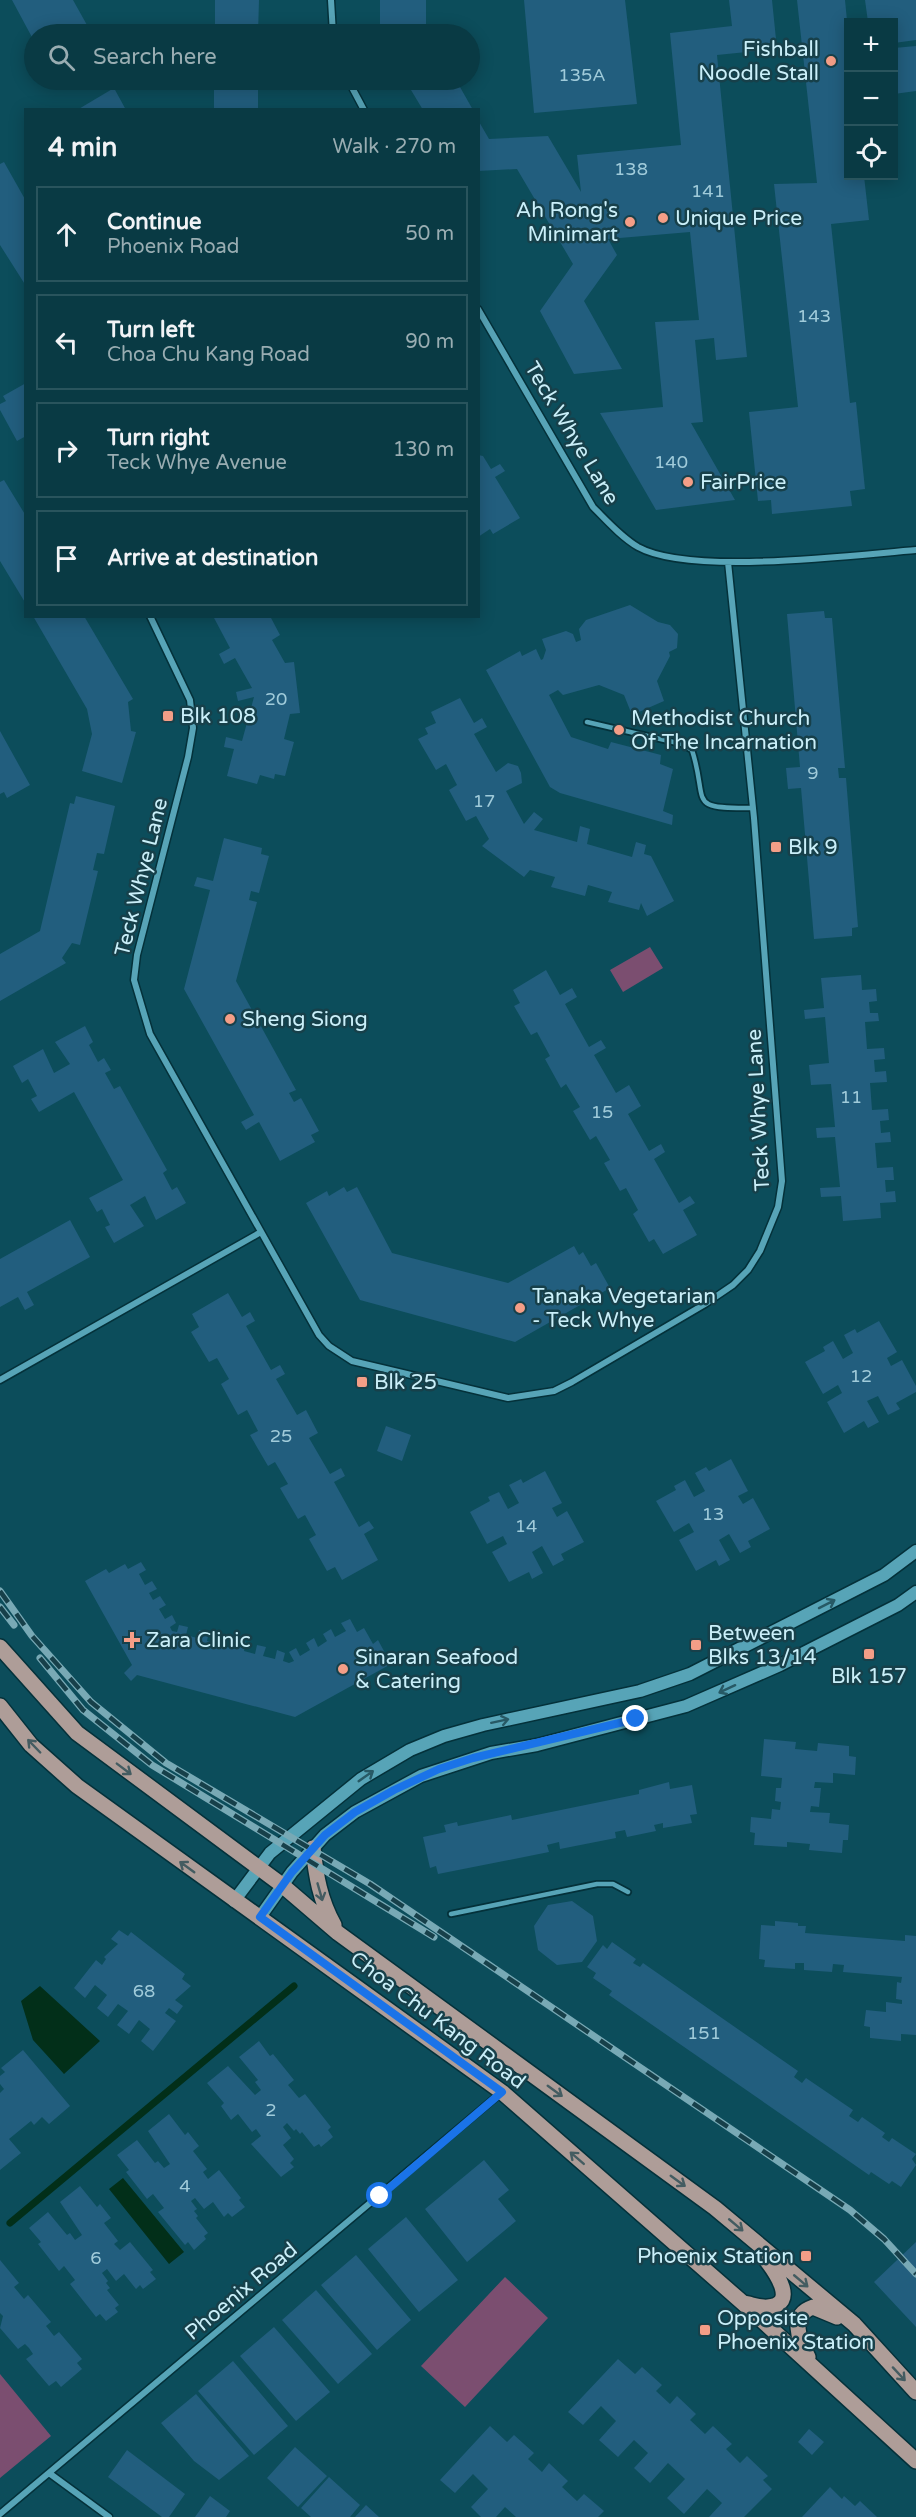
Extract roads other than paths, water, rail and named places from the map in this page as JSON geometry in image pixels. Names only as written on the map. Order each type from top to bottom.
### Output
[{"type":"main road","points":[[234,1901],[270,1853],[361,1779],[410,1750],[444,1736],[483,1725],[640,1691],[690,1674],[884,1575],[916,1551]]},
{"type":"main road","points":[[260,1917],[282,1885],[313,1848],[355,1812],[422,1776],[491,1753],[537,1745],[686,1706],[780,1665],[898,1605],[916,1592]]},
{"type":"main road","name":"Choa Chu Kang Road","points":[[0,1647],[77,1733],[257,1869],[282,1885],[338,1933],[715,2208],[854,2324],[916,2392]]},
{"type":"main road","name":"Choa Chu Kang Road","points":[[0,1706],[31,1745],[76,1786],[502,2092],[743,2303],[916,2461]]},
{"type":"main road","points":[[313,1848],[316,1877],[322,1900],[338,1933]]},
{"type":"main road","points":[[743,2303],[769,2307],[780,2300],[784,2289],[781,2279],[757,2243]]},
{"type":"main road","points":[[813,2366],[798,2334],[799,2316],[806,2309],[813,2307],[854,2324]]},
{"type":"street","points":[[330,0],[332,24]]},
{"type":"street","points":[[353,90],[363,108]]},
{"type":"street","name":"Teck Whye Lane","points":[[480,312],[593,507],[638,547],[669,558],[728,562],[916,550]]},
{"type":"street","name":"Teck Whye Lane","points":[[151,618],[190,700],[193,728],[188,757],[137,955],[134,980],[150,1034],[319,1335],[336,1352],[352,1361],[508,1398],[554,1391],[572,1382],[705,1304],[733,1285],[748,1270],[760,1251],[778,1207],[783,1181],[753,808],[728,562]]},
{"type":"street","points":[[0,1380],[261,1232]]},
{"type":"street","name":"Phoenix Road","points":[[0,2514],[502,2092]]},
{"type":"street","points":[[48,2473],[109,2517]]},
{"type":"lane","points":[[587,722],[682,744],[692,750],[701,796],[707,805],[717,809],[753,808]]},
{"type":"lane","points":[[451,1914],[597,1884],[613,1884],[628,1892]]},
{"type":"waterway","points":[[10,2223],[294,1986]]},
{"type":"railway","points":[[0,1591],[32,1636],[91,1702],[166,1763],[370,1884],[850,2210],[884,2239],[916,2274]]},
{"type":"railway","points":[[0,1607],[14,1625]]},
{"type":"railway","points":[[40,1658],[83,1710],[152,1765],[434,1937]]},
{"type":"place","name":"Fishball Noodle Stall","points":[[831,61]]},
{"type":"place","name":"Unique Price","points":[[663,218]]},
{"type":"place","name":"Ah Rong's Minimart","points":[[630,222]]},
{"type":"place","name":"FairPrice","points":[[688,482]]},
{"type":"place","name":"Blk 108","points":[[168,716]]},
{"type":"place","name":"Methodist Church Of The Incarnation","points":[[619,730]]},
{"type":"place","name":"Blk 9","points":[[776,847]]},
{"type":"place","name":"Sheng Siong","points":[[230,1019]]},
{"type":"place","name":"Tanaka Vegetarian - Teck Whye","points":[[520,1308]]},
{"type":"place","name":"Blk 25","points":[[362,1382]]},
{"type":"place","name":"Zara Clinic","points":[[132,1640]]},
{"type":"place","name":"Between Blks 13/14","points":[[696,1645]]},
{"type":"place","name":"Blk 157","points":[[869,1654]]},
{"type":"place","name":"Sinaran Seafood & Catering","points":[[343,1669]]},
{"type":"place","name":"Phoenix Station","points":[[806,2256]]},
{"type":"place","name":"Opposite Phoenix Station","points":[[705,2330]]}]
